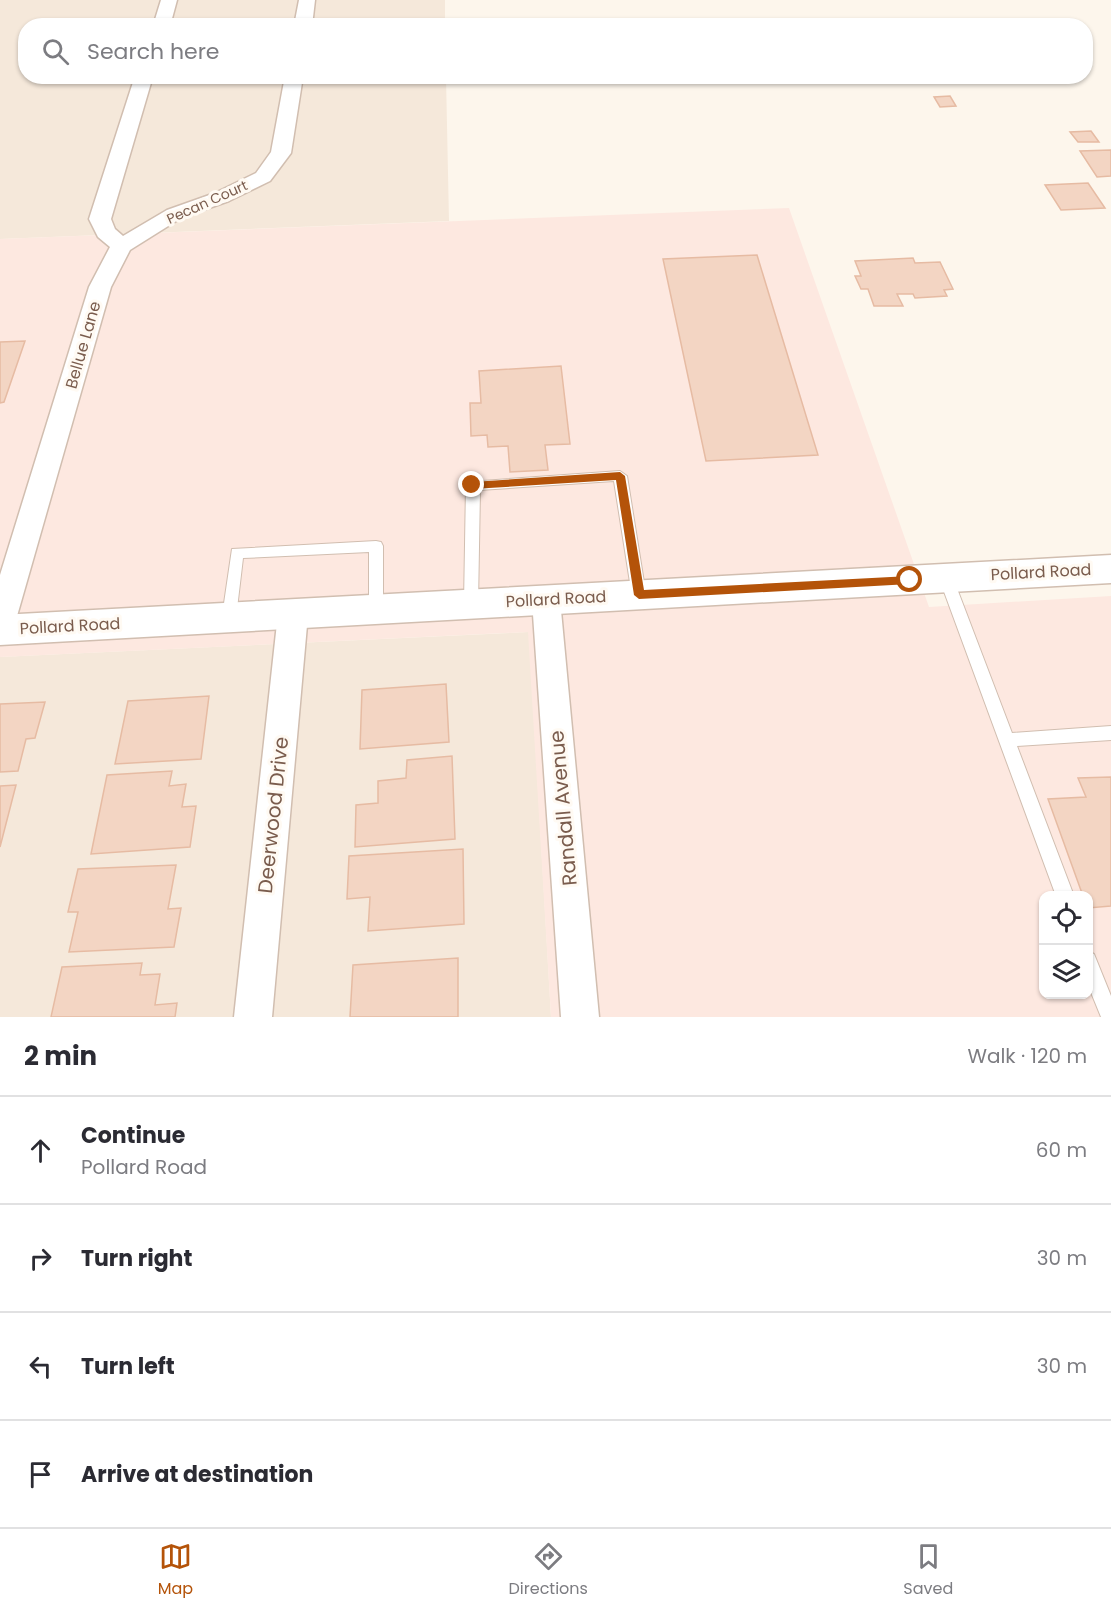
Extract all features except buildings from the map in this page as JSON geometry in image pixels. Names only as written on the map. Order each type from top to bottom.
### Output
[{"type":"street","points":[[163,18],[169,0]]},
{"type":"street","points":[[304,18],[307,0]]},
{"type":"street","points":[[121,246],[105,232],[100,219],[142,84]]},
{"type":"street","name":"Pecan Court","points":[[121,246],[174,214],[222,197],[263,177],[281,153],[293,84]]},
{"type":"street","name":"Bellue Lane","points":[[0,623],[100,287],[121,246]]},
{"type":"street","name":"Pollard Road","points":[[0,630],[1111,568]]},
{"type":"street","name":"Randall Avenue","points":[[546,600],[580,1017]]},
{"type":"street","name":"Deerwood Drive","points":[[253,1017],[293,614]]},
{"type":"lane","points":[[471,604],[472,485],[620,476],[639,595]]},
{"type":"lane","points":[[229,617],[237,554],[376,546],[376,609]]},
{"type":"lane","points":[[946,578],[1063,891]]},
{"type":"lane","points":[[1007,740],[1111,733]]},
{"type":"lane","points":[[1093,971],[1110,1017]]},
{"type":"shaded area","points":[[0,0],[445,0],[445,18],[18,18],[18,84],[446,84],[449,221],[0,239]]},
{"type":"shaded area","points":[[789,208],[929,607],[1111,596],[1111,1017],[551,1017],[528,632],[0,657],[0,239]]},
{"type":"shaded area","points":[[529,632],[551,1017],[0,1017],[0,657]]},
{"type":"route","points":[[472,485],[620,476],[639,595],[910,580]]}]
